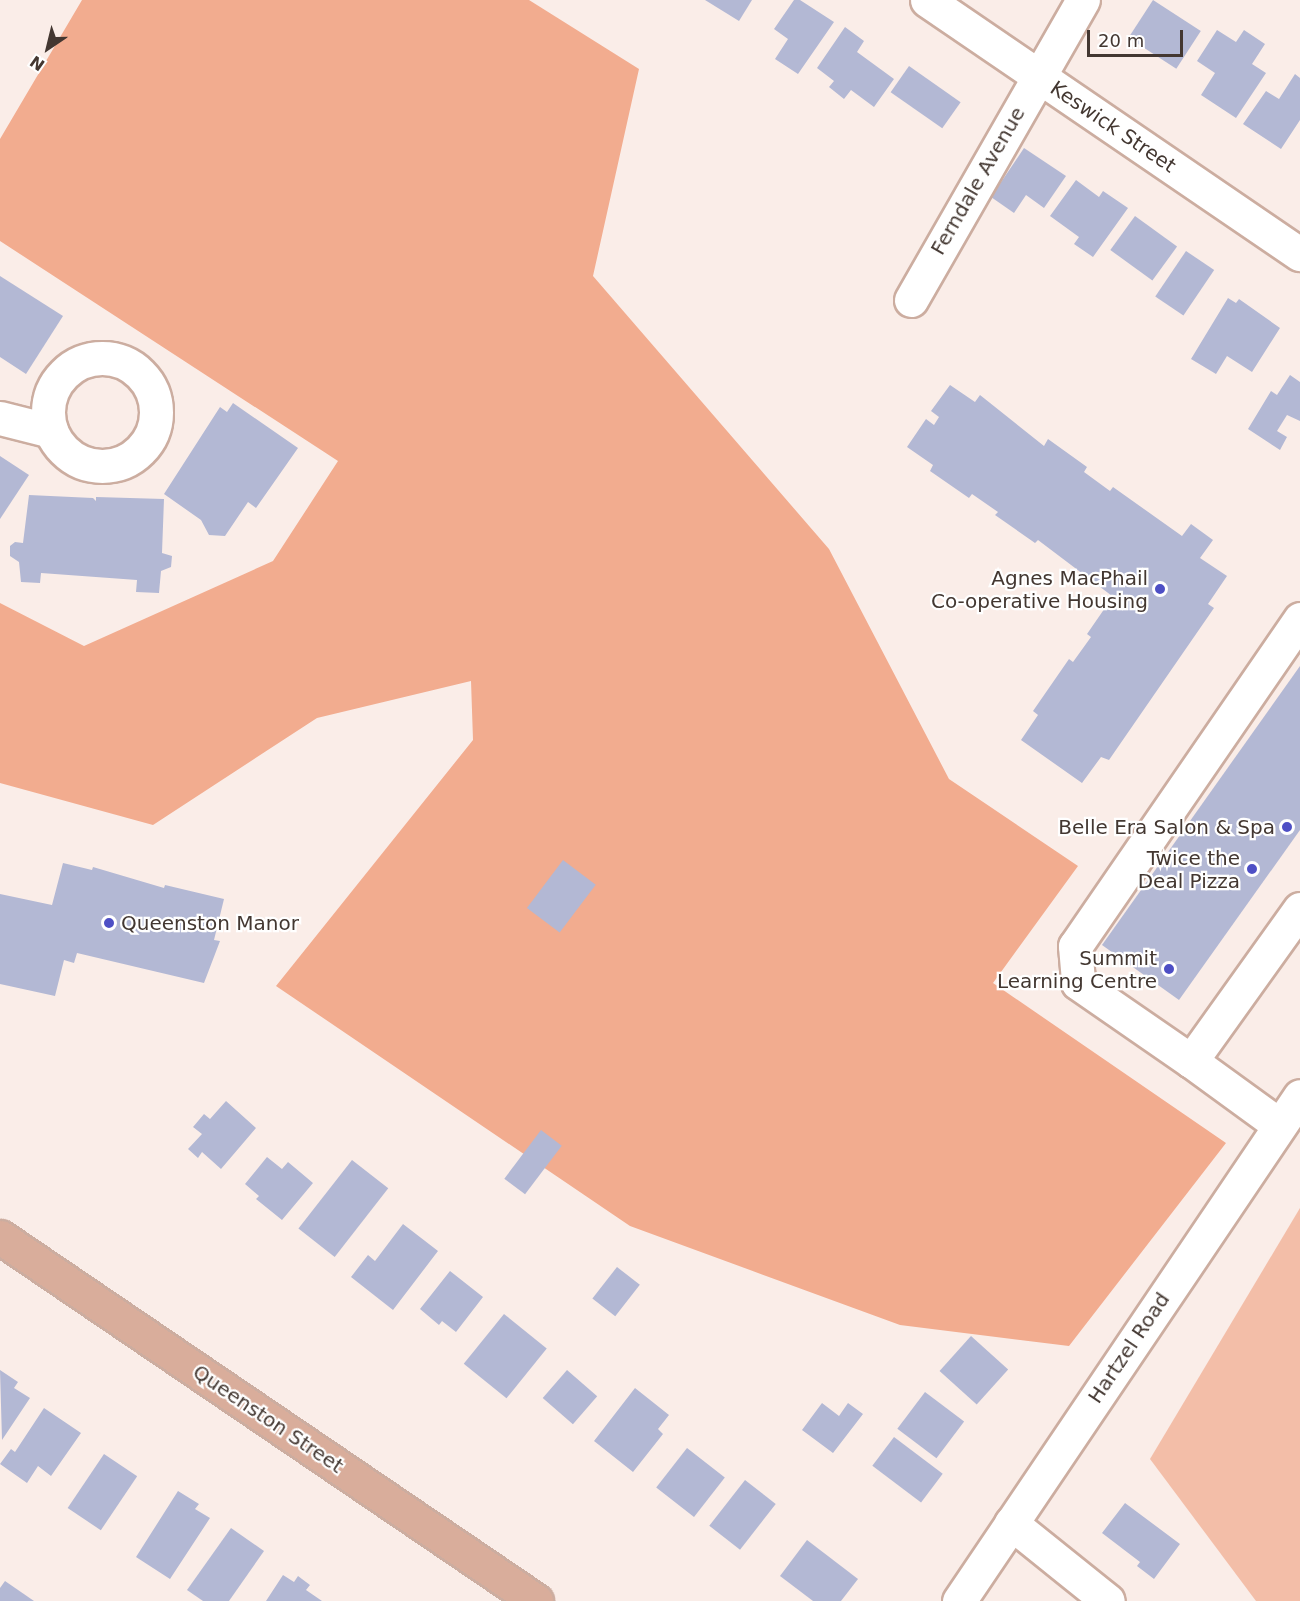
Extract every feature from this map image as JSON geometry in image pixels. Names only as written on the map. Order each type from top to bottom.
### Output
[{"type":"main road","name":"Queenston Street","points":[[0,1237],[536,1601]]},
{"type":"street","name":"Keswick Street","points":[[927,0],[1300,254]]},
{"type":"street","name":"Ferndale Avenue","points":[[911,300],[1083,0]]},
{"type":"street","points":[[0,418],[51,431]]},
{"type":"street","points":[[1279,1125],[1078,983],[1075,946],[1300,619]]},
{"type":"street","points":[[1191,1061],[1300,909]]},
{"type":"street","name":"Hartzel Road","points":[[958,1601],[1300,1096]]},
{"type":"street","points":[[1011,1523],[1108,1601]]},
{"type":"shaded area","points":[[82,0],[529,0],[639,69],[593,276],[829,549],[949,779],[1078,866],[993,983],[1226,1143],[1069,1346],[900,1325],[630,1226],[276,986],[473,740],[471,681],[317,718],[153,825],[0,783],[0,603],[84,646],[273,561],[338,461],[0,241],[0,139]]},
{"type":"shaded area","points":[[1300,1208],[1300,1601],[1256,1601],[1150,1459]]},
{"type":"building","points":[[705,0],[752,0],[739,21]]},
{"type":"building","points":[[794,0],[800,0],[834,22],[798,74],[775,59],[788,39],[774,29]]},
{"type":"building","points":[[1153,0],[1201,31],[1176,69],[1128,38]]},
{"type":"building","points":[[845,27],[864,41],[857,52],[894,79],[874,107],[851,90],[844,99],[829,87],[834,81],[817,68]]},
{"type":"building","points":[[1217,30],[1236,42],[1244,30],[1265,44],[1252,64],[1266,73],[1236,118],[1201,95],[1215,73],[1197,61]]},
{"type":"building","points":[[909,66],[961,102],[942,128],[891,92]]},
{"type":"building","points":[[1295,74],[1300,78],[1300,120],[1281,149],[1243,124],[1266,91],[1279,99]]},
{"type":"building","points":[[1024,148],[1066,176],[1044,208],[1026,195],[1014,213],[991,197]]},
{"type":"building","points":[[1076,180],[1099,197],[1103,191],[1128,208],[1093,257],[1074,244],[1079,237],[1050,216]]},
{"type":"building","points":[[1135,216],[1177,247],[1152,281],[1110,250]]},
{"type":"building","points":[[1186,251],[1214,270],[1183,316],[1155,297]]},
{"type":"building","points":[[0,276],[63,316],[26,374],[0,357]]},
{"type":"building","points":[[1228,298],[1236,303],[1239,299],[1280,328],[1252,372],[1227,356],[1216,374],[1191,359]]},
{"type":"building","points":[[1290,375],[1300,382],[1300,421],[1287,415],[1277,431],[1287,437],[1280,450],[1248,429],[1271,391],[1277,395]]},
{"type":"building","name":"Agnes MacPhail Co-operative Housing","points":[[950,385],[975,402],[980,395],[1044,446],[1048,439],[1087,467],[1084,472],[1110,491],[1113,487],[1182,536],[1191,524],[1213,540],[1200,558],[1227,576],[1208,604],[1214,608],[1109,760],[1101,757],[1082,783],[1021,740],[1038,715],[1033,711],[1069,659],[1073,662],[1091,637],[1087,634],[1107,605],[1115,610],[1120,602],[1038,540],[1035,543],[995,515],[998,512],[972,494],[969,498],[930,471],[933,465],[907,447],[926,419],[934,425],[939,417],[931,411]]},
{"type":"building","points":[[233,403],[298,448],[256,508],[248,502],[225,536],[209,535],[201,520],[164,494],[220,407],[227,412]]},
{"type":"building","points":[[0,456],[29,475],[0,519]]},
{"type":"building","points":[[29,495],[93,498],[96,501],[96,497],[164,499],[162,553],[172,556],[171,567],[161,571],[159,593],[136,592],[137,580],[41,573],[40,583],[21,582],[19,562],[10,556],[10,546],[15,542],[23,543]]},
{"type":"building","points":[[1300,666],[1300,830],[1179,1000],[1102,945]]},
{"type":"building","points":[[563,860],[596,885],[560,933],[527,908]]},
{"type":"building","name":"Queenston Manor","points":[[63,863],[92,870],[93,867],[164,888],[165,885],[224,899],[214,940],[220,941],[204,983],[77,953],[74,963],[64,960],[55,996],[0,984],[0,894],[52,905]]},
{"type":"building","points":[[226,1101],[256,1128],[221,1169],[202,1152],[198,1158],[188,1149],[202,1134],[193,1127],[204,1114],[210,1119]]},
{"type":"building","points":[[541,1130],[562,1146],[525,1194],[504,1179]]},
{"type":"building","points":[[267,1157],[282,1169],[288,1162],[313,1183],[282,1220],[256,1199],[259,1196],[245,1184]]},
{"type":"building","points":[[352,1160],[388,1188],[335,1257],[298,1229]]},
{"type":"building","points":[[403,1224],[438,1251],[393,1310],[351,1277],[368,1255],[375,1261]]},
{"type":"building","points":[[617,1267],[640,1285],[615,1316],[592,1299]]},
{"type":"building","points":[[450,1271],[483,1297],[456,1332],[442,1321],[439,1325],[420,1309]]},
{"type":"building","points":[[504,1314],[547,1349],[506,1398],[464,1364]]},
{"type":"building","points":[[971,1336],[1008,1369],[977,1404],[940,1371]]},
{"type":"building","points":[[0,1370],[18,1382],[14,1388],[30,1398],[2,1440]]},
{"type":"building","points":[[567,1370],[597,1396],[573,1424],[543,1398]]},
{"type":"building","points":[[635,1388],[669,1415],[658,1429],[663,1434],[633,1472],[594,1441]]},
{"type":"building","points":[[925,1392],[964,1421],[936,1458],[897,1429]]},
{"type":"building","points":[[822,1403],[839,1416],[848,1403],[863,1414],[833,1453],[802,1430]]},
{"type":"building","points":[[44,1408],[81,1433],[51,1476],[38,1466],[27,1483],[0,1464],[11,1449],[15,1452]]},
{"type":"building","points":[[894,1437],[943,1474],[921,1502],[872,1466]]},
{"type":"building","points":[[687,1448],[725,1478],[694,1517],[656,1487]]},
{"type":"building","points":[[104,1454],[137,1476],[101,1530],[68,1508]]},
{"type":"building","points":[[745,1480],[776,1504],[740,1550],[709,1526]]},
{"type":"building","points":[[178,1491],[199,1504],[195,1509],[210,1518],[170,1579],[136,1557]]},
{"type":"building","points":[[1125,1503],[1180,1544],[1154,1579],[1137,1566],[1140,1562],[1102,1533]]},
{"type":"building","points":[[231,1528],[264,1551],[229,1601],[203,1601],[187,1590]]},
{"type":"building","points":[[807,1540],[858,1579],[841,1601],[813,1601],[780,1576]]},
{"type":"building","points":[[283,1575],[294,1582],[298,1576],[310,1585],[306,1590],[322,1601],[266,1601]]},
{"type":"building","points":[[5,1581],[34,1601],[0,1601],[0,1588]]},
{"type":"place","name":"Agnes MacPhail Co-operative Housing","points":[[1160,589]]},
{"type":"place","name":"Belle Era Salon & Spa","points":[[1287,827]]},
{"type":"place","name":"Twice the Deal Pizza","points":[[1252,869]]},
{"type":"place","name":"Queenston Manor","points":[[109,923]]},
{"type":"place","name":"Summit Learning Centre","points":[[1169,969]]}]
